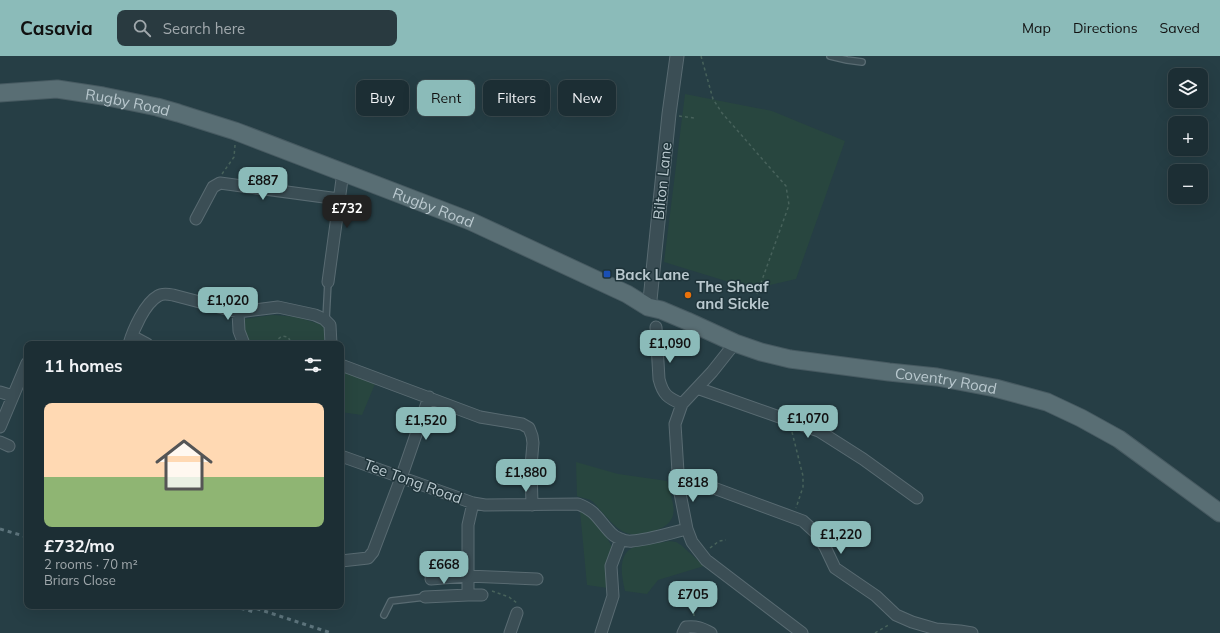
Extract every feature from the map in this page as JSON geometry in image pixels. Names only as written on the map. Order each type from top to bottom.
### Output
[{"type":"main road","name":"Rugby Road","points":[[0,93],[57,89],[103,96],[157,107],[234,132],[470,221],[627,294],[648,307]]},
{"type":"main road","name":"Coventry Road","points":[[648,307],[687,321],[735,343],[790,358],[937,377],[994,388],[1047,402],[1081,418],[1119,439],[1220,513]]},
{"type":"street","name":"Bilton Lane","points":[[648,307],[650,300],[669,114],[677,56]]},
{"type":"street","points":[[328,282],[343,172]]},
{"type":"street","points":[[196,219],[213,187],[220,183],[339,199]]},
{"type":"street","points":[[130,340],[137,323],[150,303],[159,295],[173,295],[238,312],[278,307],[315,315],[326,320],[330,325],[331,341]]},
{"type":"street","points":[[238,312],[239,331],[243,341]]},
{"type":"street","points":[[656,327],[659,379],[661,387],[670,399],[682,404]]},
{"type":"street","points":[[735,343],[712,372],[682,404],[675,424],[679,488],[686,529],[692,542],[706,560],[802,633]]},
{"type":"street","points":[[344,366],[480,417],[522,424],[529,428],[533,443],[531,466],[532,505]]},
{"type":"street","points":[[0,427],[24,370]]},
{"type":"street","points":[[696,388],[819,431],[864,459],[917,498]]},
{"type":"street","points":[[0,392],[13,396]]},
{"type":"street","points":[[344,561],[368,558],[373,552],[429,397]]},
{"type":"street","name":"Tee Tong Road","points":[[344,457],[473,503],[532,505],[578,504],[595,513],[611,533],[621,539]]},
{"type":"street","points":[[703,484],[803,521],[815,532],[825,547],[835,568],[876,596],[896,615],[912,622],[936,629],[972,633]]},
{"type":"street","points":[[468,595],[468,525],[473,503]]},
{"type":"street","points":[[601,633],[613,596],[611,566],[621,539],[631,541],[686,529]]},
{"type":"street","points":[[430,579],[467,576],[537,579]]},
{"type":"street","points":[[425,597],[486,593]]},
{"type":"street","points":[[512,632],[517,613]]},
{"type":"street","points":[[683,633],[686,627],[694,626],[701,627],[711,633]]},
{"type":"lane","points":[[830,56],[862,62]]},
{"type":"lane","points":[[326,320],[328,282]]},
{"type":"lane","points":[[384,616],[391,601],[425,597]]},
{"type":"path","points":[[701,56],[713,100],[722,113],[786,186],[789,205],[757,294]]},
{"type":"path","points":[[669,114],[694,118]]},
{"type":"path","points":[[213,187],[234,157],[235,140]]},
{"type":"path","points":[[277,341],[282,336],[288,337],[290,341]]},
{"type":"path","points":[[788,419],[803,476],[803,488],[793,518]]},
{"type":"path","points":[[713,547],[719,541],[726,540]]},
{"type":"path","points":[[694,626],[692,594],[696,583]]},
{"type":"path","points":[[486,593],[510,596],[517,602],[517,613]]},
{"type":"path","points":[[875,633],[889,626],[896,615]]},
{"type":"green space","points":[[685,94],[772,111],[845,141],[796,279],[752,289],[664,262]]},
{"type":"green space","points":[[273,315],[297,317],[323,325],[327,334],[327,341],[247,341],[243,332],[243,319]]},
{"type":"green space","points":[[344,372],[375,384],[362,415],[344,412]]},
{"type":"green space","points":[[576,462],[618,474],[667,481],[673,503],[673,516],[665,526],[647,533],[632,534],[620,530],[592,501],[577,496]]},
{"type":"green space","points":[[580,511],[599,526],[612,547],[607,572],[608,588],[587,585]]},
{"type":"green space","points":[[669,541],[676,542],[681,545],[704,566],[658,580],[647,594],[625,591],[622,562],[627,552],[635,547]]},
{"type":"railway","points":[[0,529],[24,536]]},
{"type":"railway","points":[[244,609],[254,612]]},
{"type":"railway","points":[[258,609],[331,633]]},
{"type":"place","name":"Back Lane","points":[[607,274]]},
{"type":"place","name":"The Sheaf and Sickle","points":[[688,295]]}]
